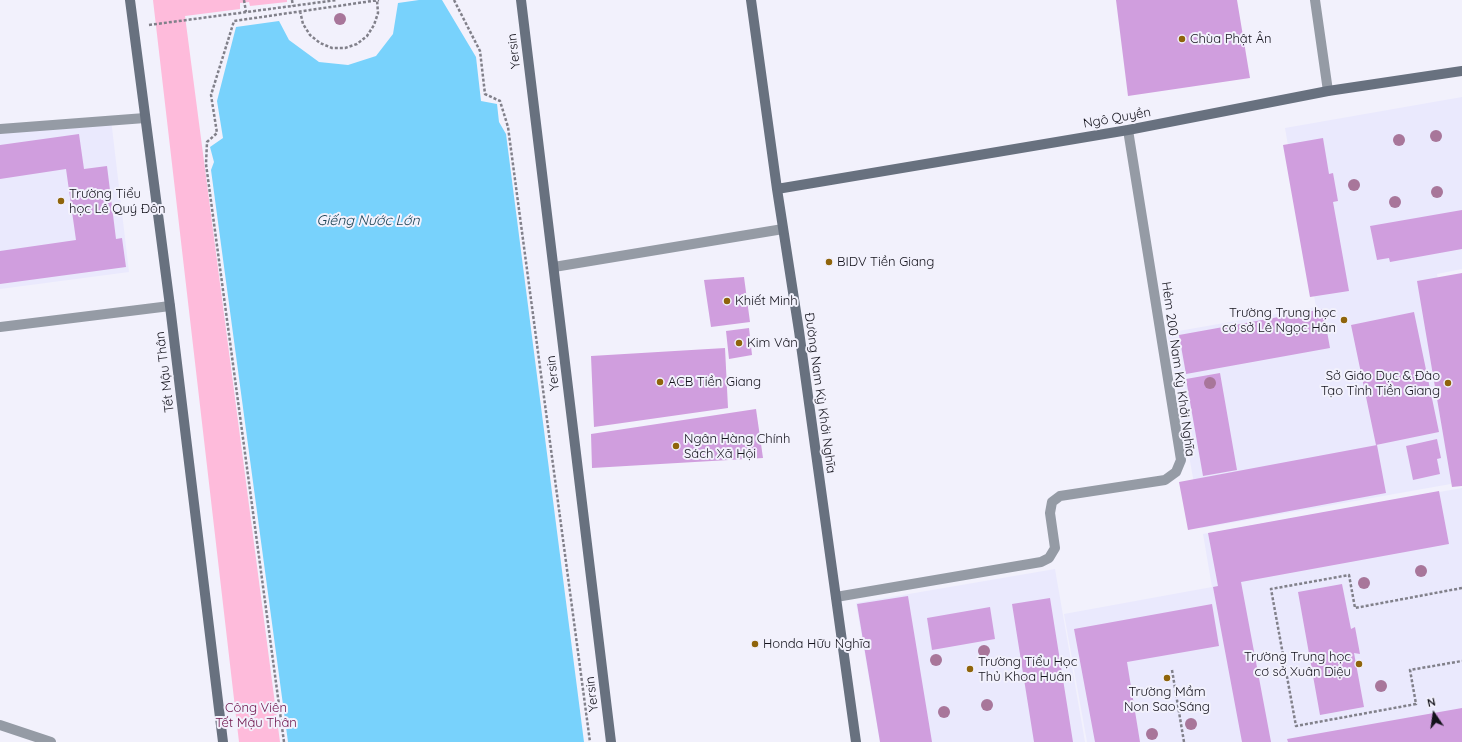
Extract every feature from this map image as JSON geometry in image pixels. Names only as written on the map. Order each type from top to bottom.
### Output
[{"type":"street","name":"Tết Mậu Thân","points":[[130,0],[170,306],[223,742]]},
{"type":"street","name":"Yersin","points":[[521,0],[611,742]]},
{"type":"street","name":"Đường Nam Kỳ Khởi Nghĩa","points":[[752,0],[777,189],[799,331],[856,742]]},
{"type":"street","points":[[1315,0],[1328,91]]},
{"type":"street","name":"Ngô Quyền","points":[[777,189],[1128,130],[1328,91],[1462,71]]},
{"type":"street","points":[[0,129],[145,118]]},
{"type":"street","name":"Hẻm 200 Nam Kỳ Khởi Nghĩa","points":[[836,597],[1041,562],[1049,558],[1055,548],[1050,513],[1052,502],[1060,496],[1165,480],[1176,472],[1180,460],[1128,130]]},
{"type":"street","points":[[554,267],[783,229]]},
{"type":"street","points":[[0,327],[170,306]]},
{"type":"street","points":[[0,725],[51,742]]},
{"type":"path","points":[[244,0],[246,12]]},
{"type":"path","points":[[292,0],[293,6]]},
{"type":"path","points":[[147,26],[337,0]]},
{"type":"path","points":[[284,742],[206,164],[207,142],[217,132],[211,96],[234,21],[300,11],[378,0],[378,13],[374,26],[367,36],[357,44],[345,48],[332,48],[320,44],[310,35],[303,24],[300,11]]},
{"type":"path","points":[[454,0],[480,51],[485,94],[500,101],[508,127],[590,742]]},
{"type":"path","points":[[1462,588],[1355,608],[1349,575],[1271,589],[1296,726],[1416,704],[1410,670],[1462,661]]},
{"type":"path","points":[[1172,670],[1184,742]]},
{"type":"shaded area","name":"Trường Trung học cơ sở Lê Ngọc Hân","points":[[1462,97],[1462,269],[1437,274],[1462,414],[1462,482],[1202,528],[1167,333],[1316,307],[1285,128]]},
{"type":"shaded area","name":"Trường Tiểu học Lê Quý Đôn","points":[[111,119],[129,272],[0,289],[0,131]]},
{"type":"shaded area","name":"Trường Trung học cơ sở Xuân Diệu","points":[[1462,488],[1462,742],[1087,742],[1064,614],[1212,587],[1203,534]]},
{"type":"shaded area","name":"Trường Tiểu Học Thủ Khoa Huân","points":[[1055,569],[1085,742],[880,742],[856,603]]},
{"type":"green space","name":"Công Viên Tết Mậu Thân","points":[[153,0],[287,0],[287,2],[250,6],[249,2],[240,3],[240,9],[185,16],[280,742],[239,742]]},
{"type":"water","name":"Giếng Nước Lớn","points":[[419,0],[442,0],[476,57],[481,101],[497,104],[499,122],[506,134],[584,742],[288,742],[211,170],[214,162],[210,147],[223,138],[217,101],[236,27],[279,21],[289,40],[319,62],[348,65],[376,56],[393,34],[398,3]]},
{"type":"building","name":"Chùa Phật Ân","points":[[1116,0],[1237,0],[1250,78],[1128,96]]},
{"type":"building","points":[[79,134],[84,169],[107,166],[116,239],[122,238],[126,267],[0,284],[0,251],[76,240],[66,169],[0,179],[0,145]]},
{"type":"building","points":[[1323,138],[1329,174],[1333,173],[1338,201],[1333,202],[1349,291],[1310,297],[1283,145]]},
{"type":"building","points":[[1462,210],[1462,249],[1390,262],[1389,258],[1377,260],[1370,226]]},
{"type":"building","name":"Sở Giáo Dục & Đào Tạo Tỉnh Tiền Giang","points":[[1462,273],[1462,486],[1452,487],[1417,281]]},
{"type":"building","name":"Khiết Minh","points":[[744,277],[750,322],[711,327],[704,280]]},
{"type":"building","points":[[1323,309],[1330,348],[1186,374],[1179,335]]},
{"type":"building","points":[[1414,312],[1439,432],[1376,445],[1351,325]]},
{"type":"building","name":"Kim Vân","points":[[749,328],[752,355],[729,359],[726,331]]},
{"type":"building","name":"ACB Tiền Giang","points":[[725,348],[728,408],[594,427],[591,356]]},
{"type":"building","points":[[1220,373],[1237,470],[1203,476],[1186,379]]},
{"type":"building","name":"Ngân Hàng Chính Sách Xã Hội","points":[[756,409],[763,458],[592,468],[591,434]]},
{"type":"building","points":[[1437,439],[1441,458],[1437,459],[1440,474],[1413,480],[1406,446]]},
{"type":"building","points":[[1377,445],[1386,493],[1188,530],[1179,482]]},
{"type":"building","points":[[1439,491],[1449,544],[1241,582],[1271,742],[1242,742],[1213,587],[1218,586],[1208,533]]},
{"type":"building","points":[[1342,584],[1351,629],[1355,627],[1360,654],[1354,653],[1364,707],[1320,715],[1298,592]]},
{"type":"building","points":[[908,596],[932,742],[880,742],[857,604]]},
{"type":"building","points":[[1050,598],[1073,742],[1034,742],[1012,604]]},
{"type":"building","points":[[1212,604],[1219,646],[1127,662],[1140,742],[1095,742],[1074,629]]},
{"type":"building","points":[[990,607],[995,639],[932,650],[927,618]]},
{"type":"building","points":[[1462,708],[1462,742],[1288,742],[1287,739]]},
{"type":"place","name":"Chùa Phật Ân","points":[[1182,39]]},
{"type":"place","name":"Trường Tiểu học Lê Quý Đôn","points":[[61,201]]},
{"type":"place","name":"BIDV Tiền Giang","points":[[829,262]]},
{"type":"place","name":"Khiết Minh","points":[[727,301]]},
{"type":"place","name":"Trường Trung học cơ sở Lê Ngọc Hân","points":[[1344,320]]},
{"type":"place","name":"Kim Vân","points":[[739,343]]},
{"type":"place","name":"ACB Tiền Giang","points":[[660,382]]},
{"type":"place","name":"Sở Giáo Dục & Đào Tạo Tỉnh Tiền Giang","points":[[1448,383]]},
{"type":"place","name":"Ngân Hàng Chính Sách Xã Hội","points":[[676,446]]},
{"type":"place","name":"Honda Hữu Nghĩa","points":[[755,644]]},
{"type":"place","name":"Trường Trung học cơ sở Xuân Diệu","points":[[1359,664]]},
{"type":"place","name":"Trường Tiểu Học Thủ Khoa Huân","points":[[970,669]]},
{"type":"place","name":"Trường Mầm Non Sao Sáng","points":[[1167,678]]}]
